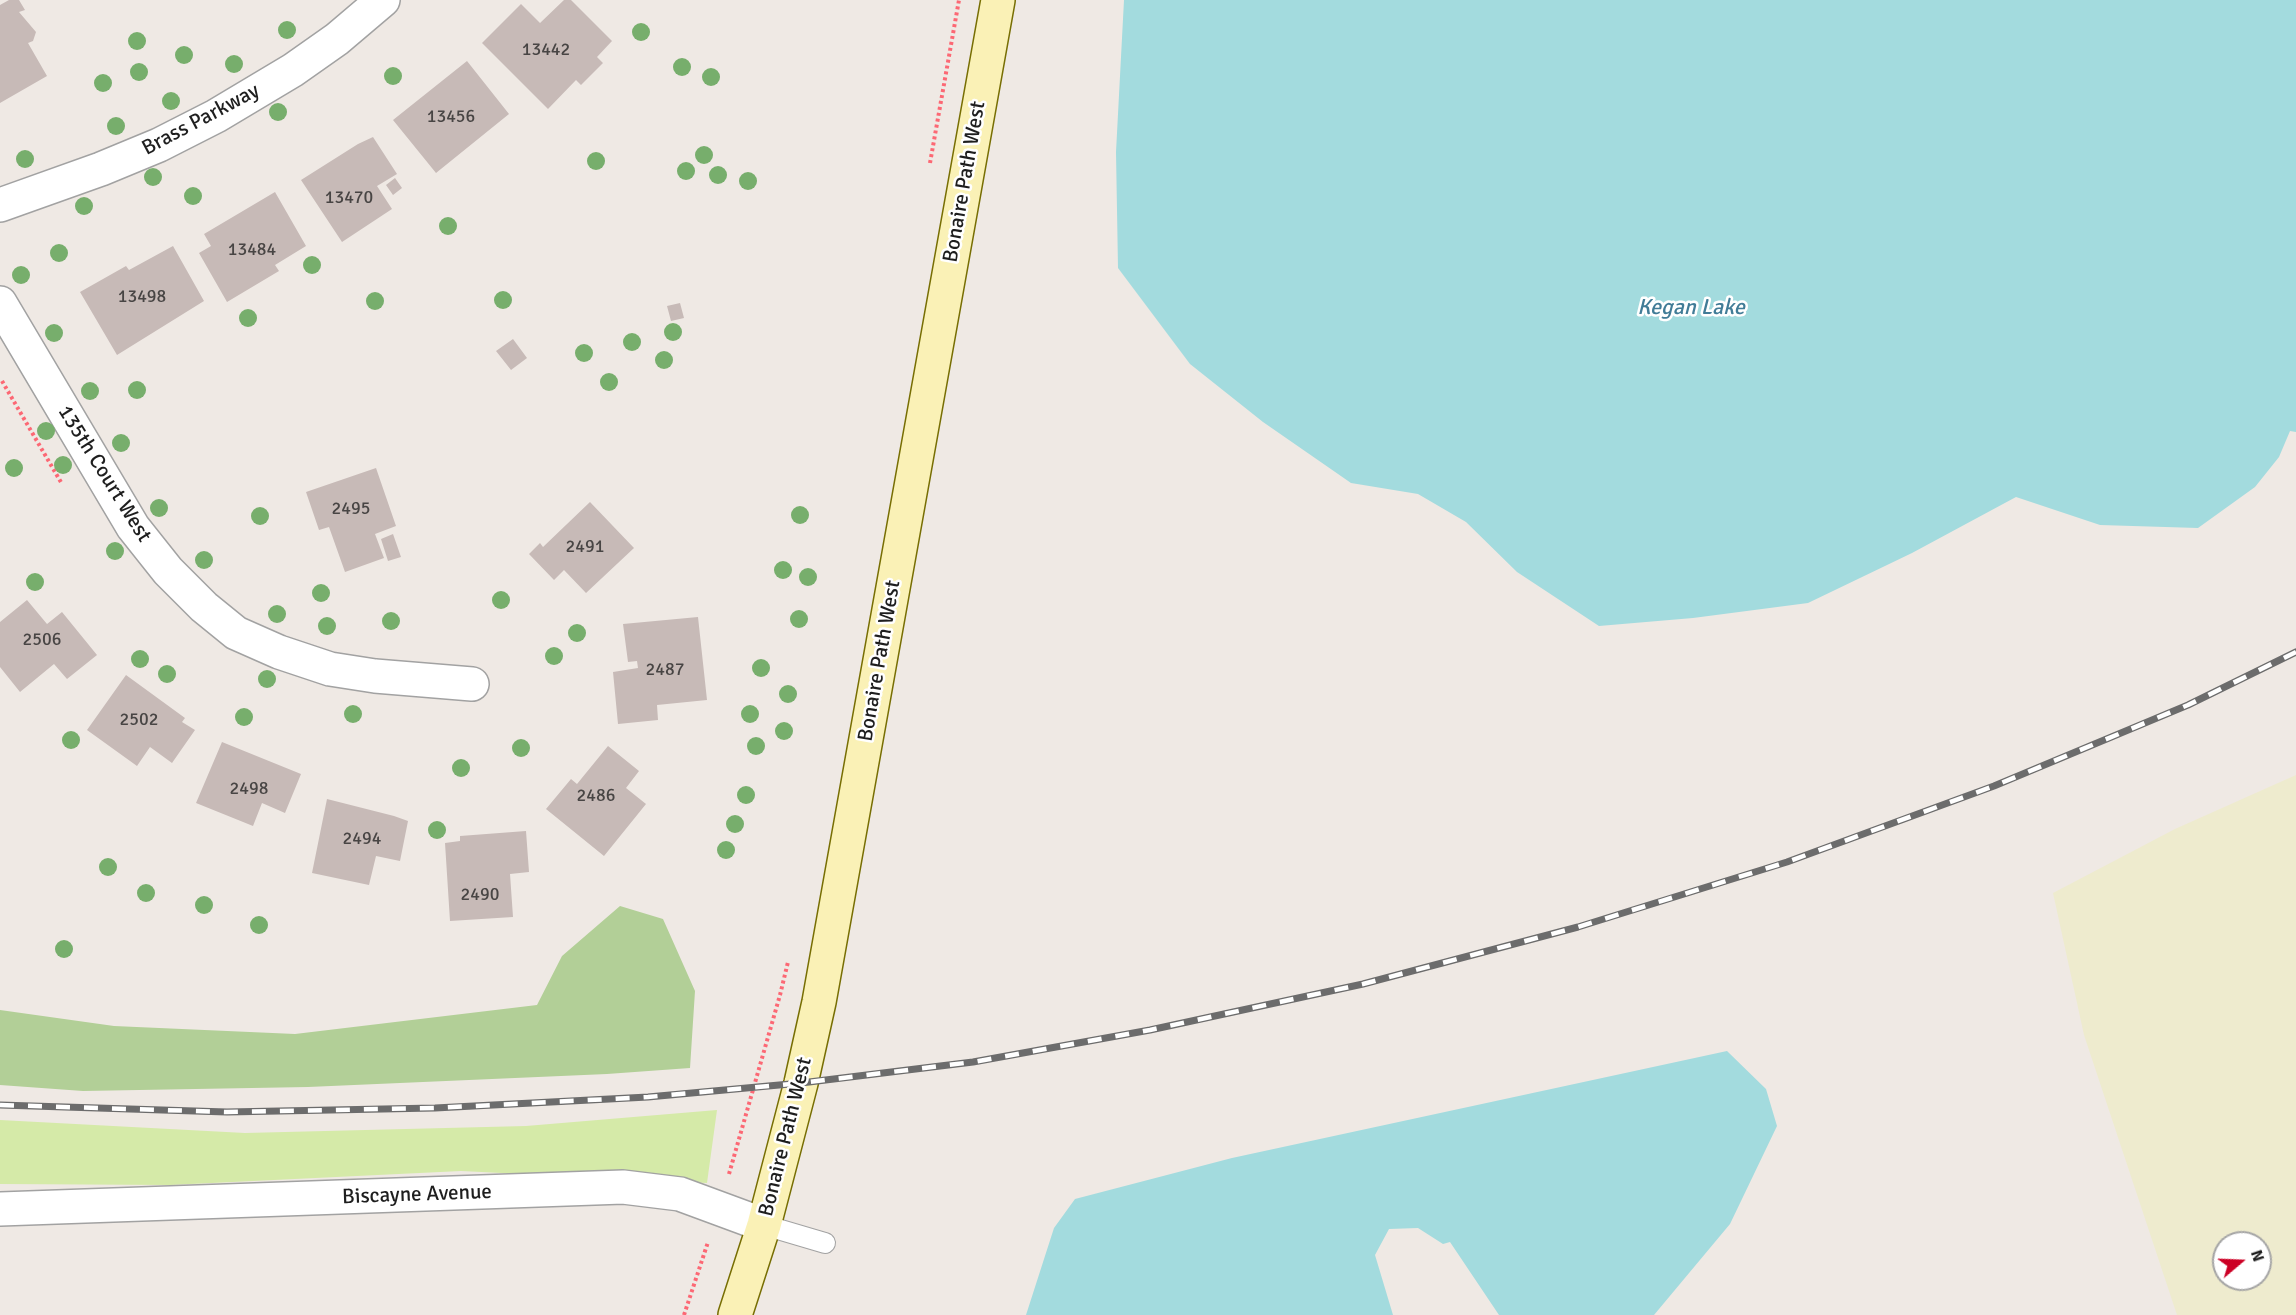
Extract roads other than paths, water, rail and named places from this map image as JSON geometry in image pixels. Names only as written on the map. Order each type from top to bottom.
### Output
[{"type":"street","name":"Brass Parkway","points":[[0,205],[101,170],[159,145],[216,116],[337,39],[383,0]]},
{"type":"street","name":"Bonaire Path West","points":[[735,1315],[764,1225],[801,1083],[819,1002],[998,0]]},
{"type":"street","name":"135th Court West","points":[[0,303],[133,527],[168,570],[204,607],[236,633],[279,652],[330,669],[375,676],[472,684]]},
{"type":"street","name":"Biscayne Avenue","points":[[0,1209],[622,1187],[680,1194],[764,1225]]},
{"type":"lane","name":"Biscayne Avenue","points":[[764,1225],[825,1242]]},
{"type":"water","name":"Kegan Lake","points":[[1124,0],[2296,0],[2296,432],[2290,431],[2279,457],[2255,487],[2198,528],[2100,525],[2016,497],[1912,553],[1808,603],[1693,618],[1599,626],[1517,572],[1466,522],[1418,494],[1351,483],[1263,422],[1190,364],[1118,268],[1116,152]]},
{"type":"water","points":[[1727,1051],[1766,1089],[1777,1126],[1730,1224],[1654,1315],[1499,1315],[1450,1242],[1443,1244],[1418,1228],[1389,1229],[1375,1255],[1393,1315],[1026,1315],[1054,1228],[1075,1199],[1232,1158]]},
{"type":"railway","points":[[0,1105],[227,1112],[435,1108],[648,1097],[801,1083],[973,1062],[1150,1030],[1363,984],[1578,927],[1787,862],[1994,786],[2188,705],[2296,652]]}]
